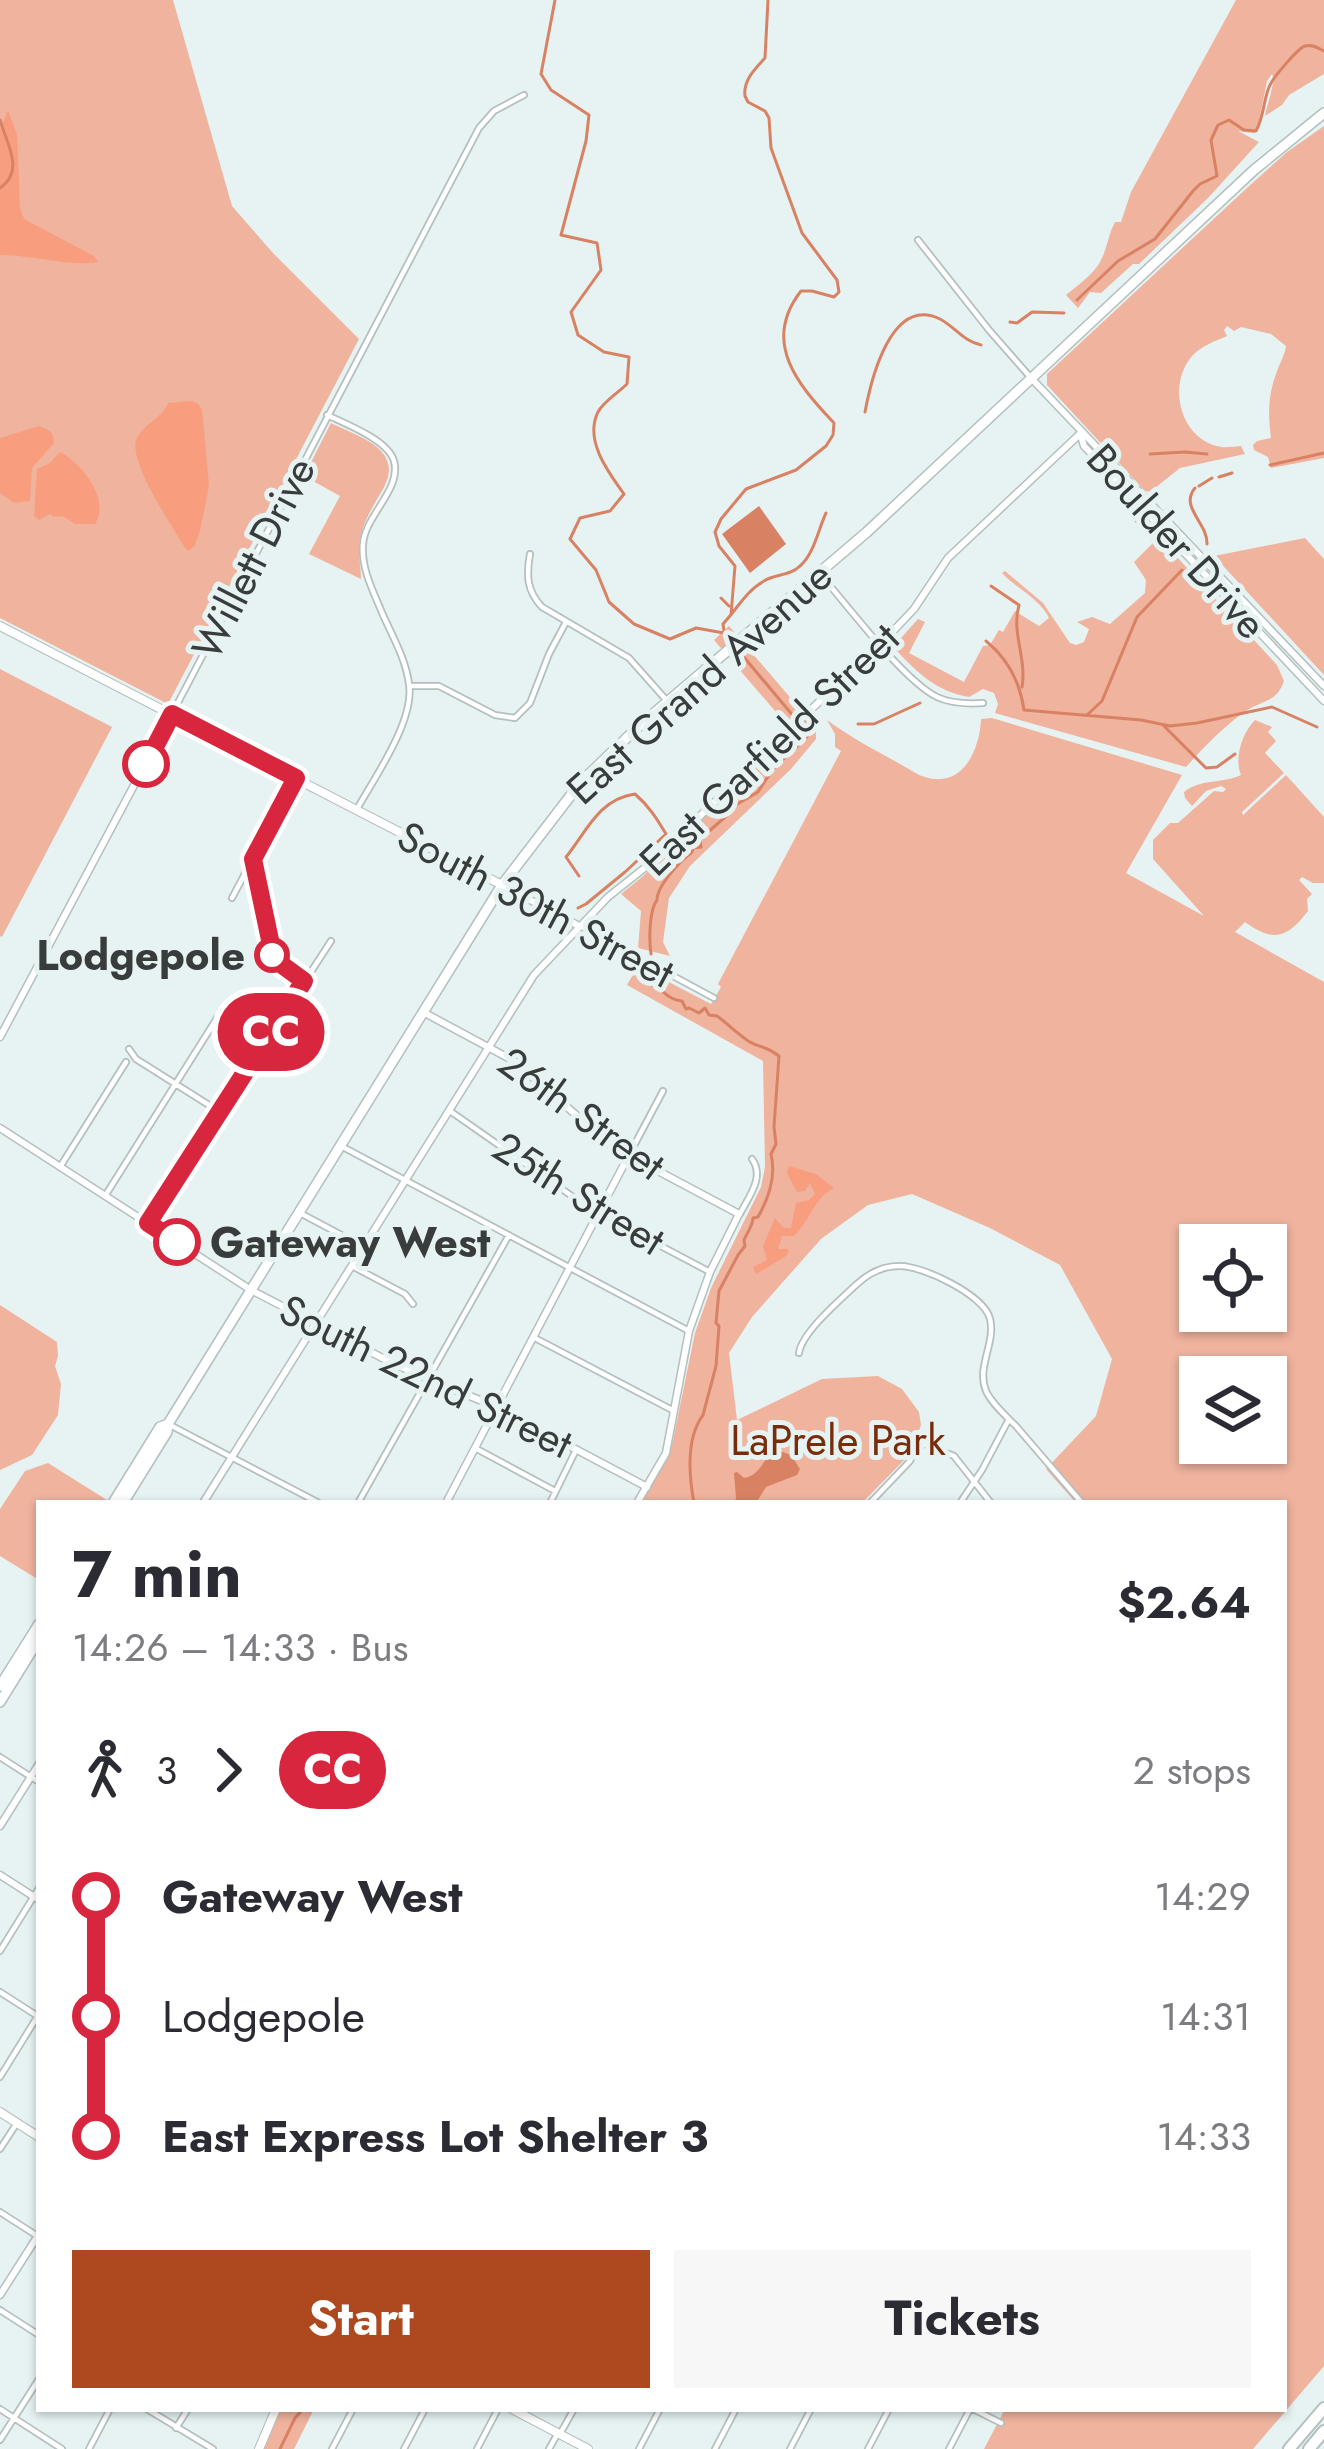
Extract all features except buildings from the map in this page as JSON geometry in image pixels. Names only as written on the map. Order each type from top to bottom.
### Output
[{"type":"highway","points":[[1289,2449],[1324,2408]]},
{"type":"highway","points":[[1309,2449],[1324,2431]]},
{"type":"main road","name":"East Grand Avenue","points":[[125,1500],[502,885],[592,770],[820,573],[1253,170],[1324,117]]},
{"type":"main road","name":"South 30th Street","points":[[0,626],[502,885]]},
{"type":"main road","name":"East Grand Avenue","points":[[115,1500],[160,1427],[168,1424]]},
{"type":"main road","points":[[0,1686],[36,1629]]},
{"type":"main road","points":[[0,1702],[35,1655]]},
{"type":"main road","points":[[0,2112],[36,2136]]},
{"type":"main road","points":[[259,2449],[275,2412]]},
{"type":"main road","points":[[518,2412],[588,2449]]},
{"type":"street","name":"Willett Drive","points":[[0,1037],[479,128],[494,111],[524,95]]},
{"type":"street","name":"Boulder Drive","points":[[918,240],[1031,378],[1324,686]]},
{"type":"street","points":[[328,415],[385,446],[395,464],[393,479],[362,547],[364,566],[403,660],[410,704],[357,809]]},
{"type":"street","name":"Boulder Drive","points":[[1082,432],[1084,446],[1324,701]]},
{"type":"street","name":"East Garfield Street","points":[[205,1500],[534,975],[608,897],[652,862],[907,618],[947,558],[1082,432]]},
{"type":"street","points":[[530,554],[527,574],[533,596],[542,607],[628,658],[668,702]]},
{"type":"street","points":[[820,573],[922,687],[937,697],[983,703]]},
{"type":"street","points":[[410,686],[439,686],[495,715],[515,718],[530,703],[566,622]]},
{"type":"street","points":[[232,898],[296,778]]},
{"type":"street","points":[[253,859],[274,959],[304,981]]},
{"type":"street","name":"South 30th Street","points":[[502,885],[714,998]]},
{"type":"street","points":[[148,1223],[331,941]]},
{"type":"street","name":"26th Street","points":[[423,1012],[514,1061],[613,1147],[740,1214]]},
{"type":"street","points":[[105,1196],[217,1018]]},
{"type":"street","points":[[129,1049],[136,1059],[220,1112]]},
{"type":"street","points":[[60,1167],[126,1062]]},
{"type":"street","points":[[448,1500],[663,1091]]},
{"type":"street","name":"25th Street","points":[[449,1110],[599,1213],[710,1272]]},
{"type":"street","name":"South 22nd Street","points":[[0,1128],[251,1290],[395,1365],[496,1407],[646,1487]]},
{"type":"street","points":[[340,1146],[689,1331]]},
{"type":"street","points":[[639,1500],[666,1453],[689,1331],[710,1272],[758,1177],[752,1160]]},
{"type":"street","points":[[299,1213],[364,1247]]},
{"type":"street","points":[[360,1500],[508,1235]]},
{"type":"street","points":[[352,1266],[405,1294],[413,1304]]},
{"type":"street","points":[[799,1353],[803,1338],[867,1275],[894,1266],[917,1268],[969,1293],[985,1306],[992,1323],[983,1379],[991,1399],[1079,1500]]},
{"type":"street","points":[[533,1337],[674,1412]]},
{"type":"street","points":[[962,1500],[1009,1419]]},
{"type":"street","points":[[168,1424],[313,1500]]},
{"type":"street","points":[[873,1500],[910,1461],[919,1442],[954,1456],[988,1500]]},
{"type":"street","points":[[475,1448],[555,1491]]},
{"type":"street","points":[[551,1500],[577,1450]]},
{"type":"street","points":[[0,1757],[35,1779],[0,1826]]},
{"type":"street","points":[[0,1875],[36,1894]]},
{"type":"street","points":[[0,1951],[36,1897]]},
{"type":"street","points":[[0,1992],[36,2014]]},
{"type":"street","points":[[0,2077],[36,2021]]},
{"type":"street","points":[[0,2149],[17,2123]]},
{"type":"street","points":[[0,2212],[36,2234]]},
{"type":"street","points":[[0,2295],[36,2241]]},
{"type":"street","points":[[0,2310],[36,2334]]},
{"type":"street","points":[[0,2440],[36,2384]]},
{"type":"street","points":[[0,2409],[62,2449]]},
{"type":"street","points":[[89,2449],[108,2412]]},
{"type":"street","points":[[152,2412],[213,2449]]},
{"type":"street","points":[[176,2428],[186,2412]]},
{"type":"street","points":[[332,2449],[351,2412]]},
{"type":"street","points":[[404,2449],[423,2412]]},
{"type":"street","points":[[477,2449],[496,2412]]},
{"type":"street","points":[[549,2449],[572,2412]]},
{"type":"street","points":[[639,2449],[658,2412]]},
{"type":"street","points":[[716,2449],[734,2412]]},
{"type":"street","points":[[790,2449],[809,2412]]},
{"type":"street","points":[[868,2449],[887,2412]]},
{"type":"street","points":[[949,2449],[970,2412]]},
{"type":"street","points":[[978,2412],[1001,2423]]},
{"type":"green space","points":[[0,0],[173,0],[232,206],[359,339],[168,704],[0,618]]},
{"type":"green space","points":[[1236,0],[1324,0],[1324,74],[1265,116],[1272,74],[1257,131],[1238,131],[1259,142],[1139,264],[1133,264],[1101,293],[1090,292],[1078,308],[1066,295],[1100,263],[1115,222],[1121,222],[1131,192]]},
{"type":"green space","points":[[1324,126],[1324,458],[1271,468],[1268,457],[1254,450],[1257,441],[1271,438],[1270,398],[1286,346],[1271,334],[1241,327],[1234,331],[1227,326],[1227,336],[1193,355],[1180,381],[1179,395],[1187,423],[1196,434],[1222,447],[1241,446],[1245,454],[1180,468],[1145,491],[1047,385],[1047,374],[1287,152]]},
{"type":"green space","points":[[331,423],[376,446],[388,463],[389,474],[360,537],[361,579],[309,554],[340,496],[304,476]]},
{"type":"green space","points":[[1139,516],[1277,665],[1284,681],[1273,697],[1230,723],[1186,767],[995,713],[994,693],[983,689],[969,697],[946,690],[893,647],[918,619],[925,622],[909,653],[964,682],[983,646],[990,645],[999,630],[1003,632],[1015,611],[1039,626],[1049,618],[1002,573],[1005,571],[1043,603],[1070,643],[1084,642],[1089,629],[1077,622],[1092,617],[1110,624],[1145,593],[1146,580],[1134,562],[1154,542],[1134,521]]},
{"type":"green space","points":[[1305,538],[1324,559],[1324,675],[1214,556]]},
{"type":"green space","points":[[729,626],[812,723],[816,739],[690,866],[669,898],[663,942],[670,956],[638,948],[641,911],[621,894],[794,733],[714,640]]},
{"type":"green space","points":[[0,669],[112,727],[2,937],[0,936]]},
{"type":"green space","name":"LaPrele Park","points":[[992,718],[1182,775],[1126,873],[1204,916],[1153,859],[1153,840],[1214,791],[1226,789],[1206,791],[1192,806],[1184,792],[1241,775],[1241,746],[1255,720],[1272,727],[1268,732],[1276,741],[1265,753],[1284,773],[1243,815],[1286,775],[1324,817],[1324,883],[1299,880],[1312,894],[1307,899],[1308,911],[1280,935],[1264,933],[1245,922],[1235,932],[1324,982],[1324,2366],[1287,2409],[1287,1500],[1073,1500],[1046,1469],[1096,1416],[1112,1359],[1060,1265],[912,1194],[868,1205],[821,1239],[752,1317],[729,1353],[737,1420],[822,1379],[878,1376],[902,1389],[919,1412],[921,1425],[910,1454],[865,1500],[644,1500],[672,1445],[695,1333],[711,1288],[761,1187],[765,1167],[763,1061],[627,985],[638,966],[711,1004],[841,751],[835,747],[835,734],[827,720],[925,777],[950,777],[973,754],[981,719]]},
{"type":"green space","points":[[0,1305],[57,1342],[55,1366],[61,1384],[58,1415],[32,1455],[0,1470]]},
{"type":"green space","points":[[48,1463],[107,1500],[36,1500],[36,1578],[0,1556],[0,1509],[25,1471]]},
{"type":"green space","points":[[280,2412],[312,2412],[294,2449],[263,2449]]},
{"type":"green space","points":[[1003,2412],[1285,2412],[1253,2449],[984,2449]]},
{"type":"shaded area","points":[[8,110],[17,135],[24,219],[98,262],[0,255],[0,130]]},
{"type":"shaded area","points":[[191,401],[202,409],[209,486],[200,531],[189,551],[152,493],[135,448],[140,433],[168,403]]},
{"type":"shaded area","points":[[39,426],[50,432],[54,443],[32,468],[30,501],[14,503],[0,493],[0,438]]},
{"type":"shaded area","points":[[60,452],[92,483],[99,504],[95,524],[75,524],[50,514],[39,520],[34,516],[37,469]]},
{"type":"shaded area","points":[[759,506],[786,544],[750,573],[722,534]]},
{"type":"shaded area","points":[[789,1166],[816,1174],[834,1188],[794,1236],[782,1236],[778,1249],[787,1249],[786,1256],[756,1274],[753,1267],[767,1260],[763,1246],[775,1218],[784,1228],[791,1228],[796,1203],[815,1194],[810,1183],[805,1191],[797,1192],[787,1173]]},
{"type":"shaded area","points":[[777,1450],[791,1455],[800,1469],[797,1475],[766,1487],[758,1500],[735,1500],[734,1473],[750,1476]]},
{"type":"waterway","points":[[555,0],[541,74],[551,90],[589,115],[561,235],[597,243],[601,270],[571,312],[578,335],[604,352],[629,357],[627,384],[600,408],[594,423],[600,455],[624,494],[610,511],[580,518],[570,539],[596,570],[609,602],[634,624],[670,639],[696,628],[724,633],[732,642]]},
{"type":"waterway","points":[[731,615],[735,566],[719,546],[715,532],[721,519],[746,489],[796,470],[826,446],[834,423],[797,378],[784,345],[784,328],[801,291],[834,297],[839,292],[837,280],[802,233],[771,148],[769,118],[745,96],[748,80],[765,58],[768,0]]},
{"type":"waterway","points":[[1077,300],[1118,261],[1155,239],[1193,191],[1217,176],[1211,140],[1218,125],[1229,120],[1244,130],[1256,131],[1273,79],[1305,46],[1324,51]]},
{"type":"waterway","points":[[0,120],[13,165],[0,188]]},
{"type":"waterway","points":[[1010,322],[1017,323],[1032,312],[1064,313]]},
{"type":"waterway","points":[[865,412],[886,344],[908,319],[923,315],[940,319],[981,345]]},
{"type":"waterway","points":[[1270,465],[1324,453]]},
{"type":"waterway","points":[[1150,454],[1207,454]]},
{"type":"waterway","points":[[1219,477],[1232,473]]},
{"type":"waterway","points":[[1199,486],[1212,478]]},
{"type":"waterway","points":[[1195,488],[1190,502],[1207,544]]},
{"type":"waterway","points":[[724,631],[723,624],[752,590],[805,561],[826,513]]},
{"type":"waterway","points":[[1087,715],[1102,701],[1137,617],[1182,570]]},
{"type":"waterway","points":[[991,586],[1019,605],[1022,687]]},
{"type":"waterway","points":[[721,598],[729,606]]},
{"type":"waterway","points":[[986,641],[1012,672],[1024,710],[1170,726],[1272,707],[1317,727]]},
{"type":"waterway","points":[[651,954],[652,911],[665,881],[693,848],[701,847],[700,839],[734,806],[758,792],[773,769],[807,737],[738,650]]},
{"type":"waterway","points":[[858,724],[874,724],[920,703]]},
{"type":"waterway","points":[[1163,725],[1206,768],[1217,767],[1235,754]]},
{"type":"waterway","points":[[578,908],[666,834],[635,794],[603,809],[566,857],[579,876]]},
{"type":"waterway","points":[[650,975],[686,1009],[699,1013],[705,1008],[747,1040],[779,1056],[771,1186],[719,1291],[716,1366],[691,1446],[694,1500]]},
{"type":"waterway","points":[[280,2449],[300,2412]]},
{"type":"bus line","name":"CC","points":[[146,764],[172,714],[296,778],[253,859],[274,959],[304,981],[148,1223],[177,1242]]},
{"type":"place","name":"Lodgepole","points":[[272,955]]},
{"type":"place","name":"Gateway West","points":[[177,1242]]}]
